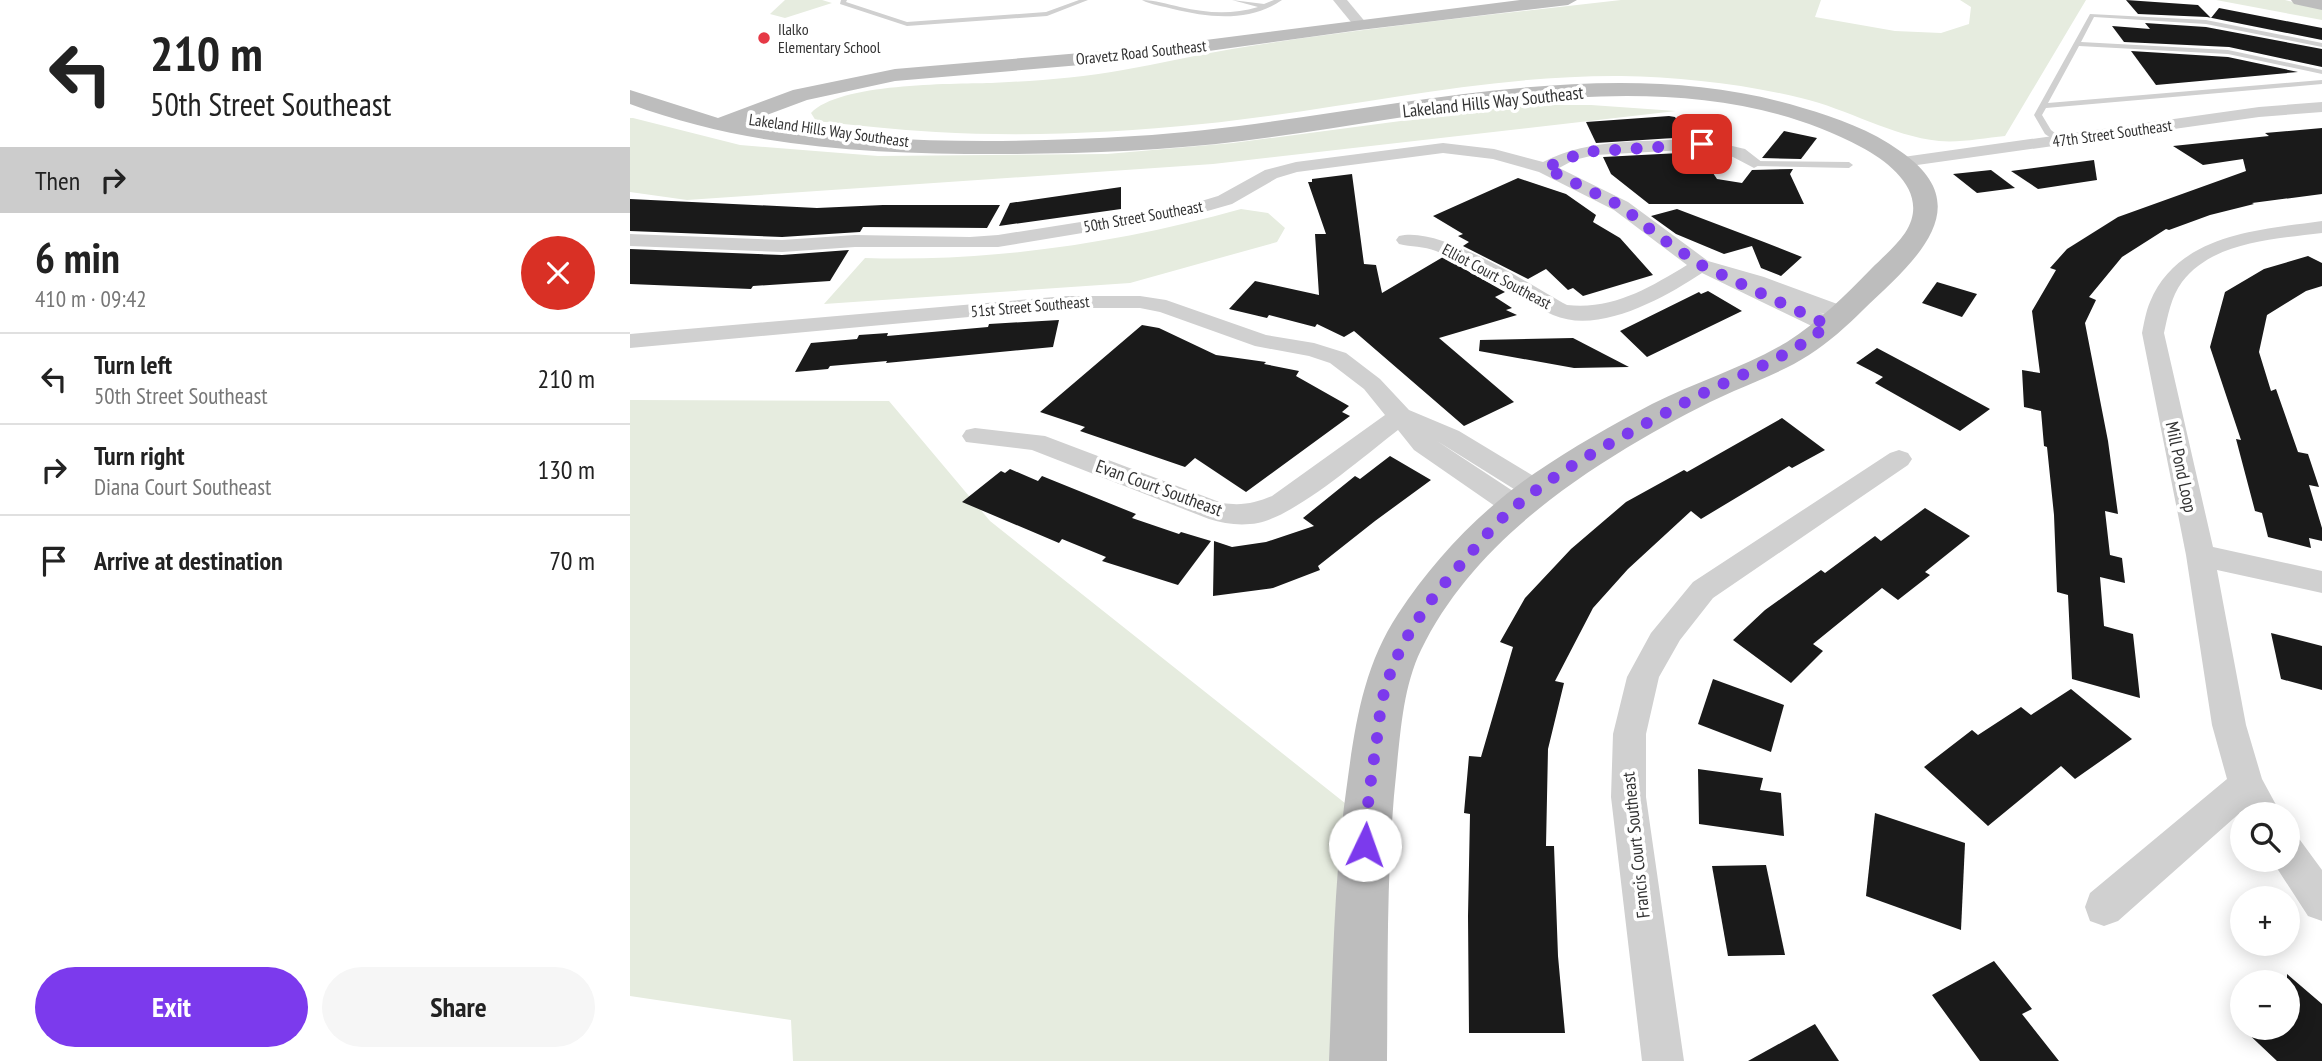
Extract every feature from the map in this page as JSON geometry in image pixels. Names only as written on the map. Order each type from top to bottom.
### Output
[{"type":"street","points":[[1340,0],[1360,24]]},
{"type":"street","name":"Oravetz Road Southeast","points":[[729,121],[801,95],[872,78],[1151,53],[1360,24],[1568,0]]},
{"type":"street","points":[[2301,0],[2322,5]]},
{"type":"street","points":[[637,88],[702,101],[733,102],[872,78]]},
{"type":"street","name":"Lakeland Hills Way Southeast","points":[[637,88],[676,114],[729,121],[833,143],[885,147],[1043,147],[1190,139],[1286,129],[1499,97],[1561,91],[1629,90],[1753,102],[1806,114],[1841,127],[1903,162],[1918,182],[1927,211],[1921,230],[1901,254],[1835,319],[1805,344],[1626,434],[1526,498],[1437,591],[1401,646],[1386,684],[1365,819],[1358,1061]]},
{"type":"street","name":"47th Street Southeast","points":[[1903,162],[2259,112],[2322,107]]},
{"type":"street","points":[[1545,168],[1584,152],[1702,144],[1739,153],[1754,163]]},
{"type":"street","name":"50th Street Southeast","points":[[630,240],[782,246],[855,241],[984,242],[1190,210],[1237,195],[1282,170],[1409,151],[1467,150],[1545,168],[1621,206],[1701,265],[1835,319]]},
{"type":"street","name":"Mill Pond Loop","points":[[2255,799],[2229,725],[2200,555],[2153,332],[2155,308],[2167,284],[2197,257],[2228,243],[2322,227]]},
{"type":"street","name":"Elliot Court Southeast","points":[[1406,240],[1429,242],[1446,248],[1562,311],[1583,315],[1609,312],[1677,280],[1701,265]]},
{"type":"street","name":"51st Street Southeast","points":[[630,341],[1066,302],[1140,302],[1166,307],[1263,341],[1314,350],[1338,358],[1372,384],[1400,415],[1450,437],[1526,498]]},
{"type":"street","name":"Evan Court Southeast","points":[[975,436],[1036,442],[1219,512],[1238,515],[1258,513],[1282,503],[1400,415]]},
{"type":"street","name":"Francis Court Southeast","points":[[1663,1061],[1631,817],[1628,760],[1634,711],[1642,679],[1658,646],[1677,618],[1703,590],[1899,459]]},
{"type":"street","points":[[2200,555],[2322,582]]},
{"type":"street","points":[[2104,907],[2255,799]]},
{"type":"street","points":[[2300,871],[2322,902]]},
{"type":"lane","points":[[844,0],[842,3],[906,24],[1047,14],[1086,0]]},
{"type":"lane","points":[[1145,0],[1232,17],[1267,7],[1279,0]]},
{"type":"lane","points":[[1235,0],[1267,7]]},
{"type":"lane","points":[[2060,140],[2048,132],[2038,115],[2092,15],[2206,22],[2322,45]]},
{"type":"lane","points":[[2076,44],[2228,52],[2322,72]]},
{"type":"lane","points":[[2043,106],[2322,82]]},
{"type":"lane","points":[[1754,163],[1849,165]]},
{"type":"shaded area","points":[[785,0],[822,0],[832,3],[785,18],[770,14]]},
{"type":"shaded area","points":[[1621,0],[1821,0],[1815,17],[1895,31],[1941,33],[1969,24],[1971,7],[1960,0],[2086,0],[2005,136],[1964,141],[1939,141],[1904,134],[1818,103],[1757,89],[1689,80],[1621,76],[1516,81],[1254,118],[1102,132],[1002,134],[921,131],[816,121],[811,113],[825,103],[845,96],[896,87],[1057,79],[1329,35]]},
{"type":"shaded area","points":[[2216,0],[2285,0],[2322,9],[2322,20]]},
{"type":"shaded area","points":[[1522,105],[1591,105],[1676,111],[1213,164],[687,200],[630,192],[630,118],[740,145],[878,156],[1107,154],[1233,143]]},
{"type":"shaded area","points":[[1241,209],[1268,213],[1285,228],[1277,242],[1130,283],[824,304],[865,258],[960,257],[1055,248],[1149,232]]},
{"type":"shaded area","points":[[630,400],[889,401],[990,521],[1365,819],[1358,1061],[793,1061],[791,1020],[630,996]]},
{"type":"building","points":[[2126,0],[2198,5],[2211,18],[2138,14]]},
{"type":"building","points":[[2219,8],[2322,28],[2322,40],[2211,18]]},
{"type":"building","points":[[2145,23],[2206,27],[2322,49],[2322,67],[2229,47],[2124,42],[2112,26],[2150,29]]},
{"type":"building","points":[[2131,51],[2228,57],[2298,72],[2156,85]]},
{"type":"building","points":[[1675,117],[1689,137],[1596,143],[1586,122]]},
{"type":"building","points":[[2322,128],[2322,194],[2252,203],[2254,204],[2166,229],[2122,257],[2089,297],[2096,300],[2085,323],[2108,441],[2118,514],[2105,511],[2110,555],[2122,558],[2125,583],[2100,577],[2104,626],[2133,634],[2140,698],[2072,679],[2068,595],[2057,592],[2054,515],[2047,447],[2044,446],[2041,411],[2024,407],[2022,370],[2040,373],[2032,311],[2056,270],[2050,268],[2067,249],[2118,217],[2246,171],[2243,159],[2203,165],[2173,146]]},
{"type":"building","points":[[1784,131],[1817,138],[1801,159],[1762,158]]},
{"type":"building","points":[[1699,152],[1717,179],[1742,183],[1752,170],[1793,169],[1790,174],[1804,204],[1649,204],[1611,174],[1603,157]]},
{"type":"building","points":[[2094,160],[2097,180],[2038,189],[2011,171]]},
{"type":"building","points":[[1991,170],[2015,188],[1977,193],[1953,174]]},
{"type":"building","points":[[1352,174],[1364,264],[1376,265],[1382,293],[1443,257],[1505,292],[1495,297],[1512,308],[1506,310],[1517,315],[1439,338],[1514,402],[1464,426],[1354,331],[1344,337],[1317,324],[1315,327],[1269,315],[1267,318],[1229,309],[1255,281],[1319,295],[1315,234],[1326,234],[1308,182],[1312,182],[1312,179]]},
{"type":"building","points":[[1518,178],[1566,194],[1596,215],[1593,222],[1620,238],[1653,275],[1583,296],[1573,288],[1568,290],[1546,269],[1528,279],[1463,246],[1469,242],[1458,236],[1463,234],[1433,216]]},
{"type":"building","points":[[1121,187],[1121,209],[999,226],[1010,203]]},
{"type":"building","points":[[630,199],[817,208],[1000,205],[987,228],[863,227],[860,232],[782,237],[630,231]]},
{"type":"building","points":[[1677,209],[1802,257],[1781,276],[1761,268],[1752,246],[1724,254],[1676,234],[1651,216]]},
{"type":"building","points":[[630,249],[782,255],[849,250],[830,281],[753,286],[751,289],[630,284]]},
{"type":"building","points":[[2308,256],[2322,263],[2322,286],[2306,291],[2267,315],[2259,352],[2271,391],[2276,389],[2298,452],[2308,454],[2319,487],[2309,485],[2322,528],[2322,541],[2309,538],[2311,548],[2268,537],[2262,513],[2255,511],[2236,439],[2241,440],[2210,347],[2225,292],[2264,269]]},
{"type":"building","points":[[1937,282],[1977,294],[1962,317],[1922,303]]},
{"type":"building","points":[[1708,291],[1742,311],[1647,357],[1620,331],[1699,292],[1701,294]]},
{"type":"building","points":[[1059,320],[1053,347],[830,366],[828,369],[795,372],[811,343],[857,339],[859,335],[888,333],[887,336],[988,327],[989,324]]},
{"type":"building","points":[[1142,325],[1159,328],[1216,355],[1266,362],[1264,364],[1299,371],[1296,376],[1349,406],[1342,412],[1350,416],[1246,492],[1195,458],[1185,467],[1080,431],[1085,427],[1040,412]]},
{"type":"building","points":[[1573,338],[1629,367],[1574,368],[1479,351],[1480,340]]},
{"type":"building","points":[[1877,348],[1990,409],[1960,431],[1875,383],[1883,377],[1856,363]]},
{"type":"building","points":[[1782,418],[1825,450],[1792,468],[1789,466],[1701,519],[1691,511],[1628,569],[1593,608],[1555,681],[1564,683],[1548,749],[1546,846],[1554,846],[1558,956],[1565,1033],[1469,1033],[1470,814],[1464,813],[1469,756],[1481,757],[1513,647],[1500,642],[1525,598],[1571,549],[1626,502],[1684,470],[1687,472]]},
{"type":"building","points":[[1390,456],[1431,480],[1318,566],[1320,570],[1273,588],[1213,596],[1214,541],[1232,547],[1266,542],[1314,526],[1303,518],[1355,476],[1360,479]]},
{"type":"building","points":[[1010,469],[1038,481],[1042,476],[1136,514],[1132,518],[1179,534],[1181,532],[1211,541],[1178,585],[1102,561],[1106,557],[1062,539],[1059,543],[962,502],[1001,471],[1005,473]]},
{"type":"building","points":[[1925,508],[1970,536],[1925,572],[1930,575],[1898,600],[1882,588],[1813,644],[1823,651],[1791,683],[1733,640],[1765,610],[1821,570],[1825,573],[1875,536],[1881,541]]},
{"type":"building","points":[[2271,633],[2322,646],[2322,690],[2281,679]]},
{"type":"building","points":[[1713,679],[1784,705],[1771,752],[1698,724]]},
{"type":"building","points":[[2071,689],[2132,739],[2075,779],[2061,766],[1988,826],[1924,767],[1972,730],[1978,735],[2021,707],[2031,715]]},
{"type":"building","points":[[1698,769],[1763,778],[1760,790],[1781,793],[1784,836],[1699,824]]},
{"type":"building","points":[[1875,813],[1965,843],[1961,930],[1866,896]]},
{"type":"building","points":[[1766,865],[1785,955],[1728,956],[1712,866]]},
{"type":"building","points":[[1994,961],[2032,1009],[2022,1014],[2059,1061],[1980,1061],[1932,995]]},
{"type":"building","points":[[2300,985],[2322,1004],[2322,1061],[2277,1061],[2255,1040],[2300,1040]]},
{"type":"building","points":[[1815,1024],[1839,1061],[1748,1061]]},
{"type":"place","name":"Ilalko Elementary School","points":[[764,38]]},
{"type":"route","points":[[1365,845],[1365,819],[1386,684],[1401,646],[1437,591],[1515,506],[1549,481],[1614,440],[1709,390],[1775,361],[1805,344],[1828,325],[1701,265],[1621,206],[1545,168],[1568,156],[1595,150],[1702,144]]}]
